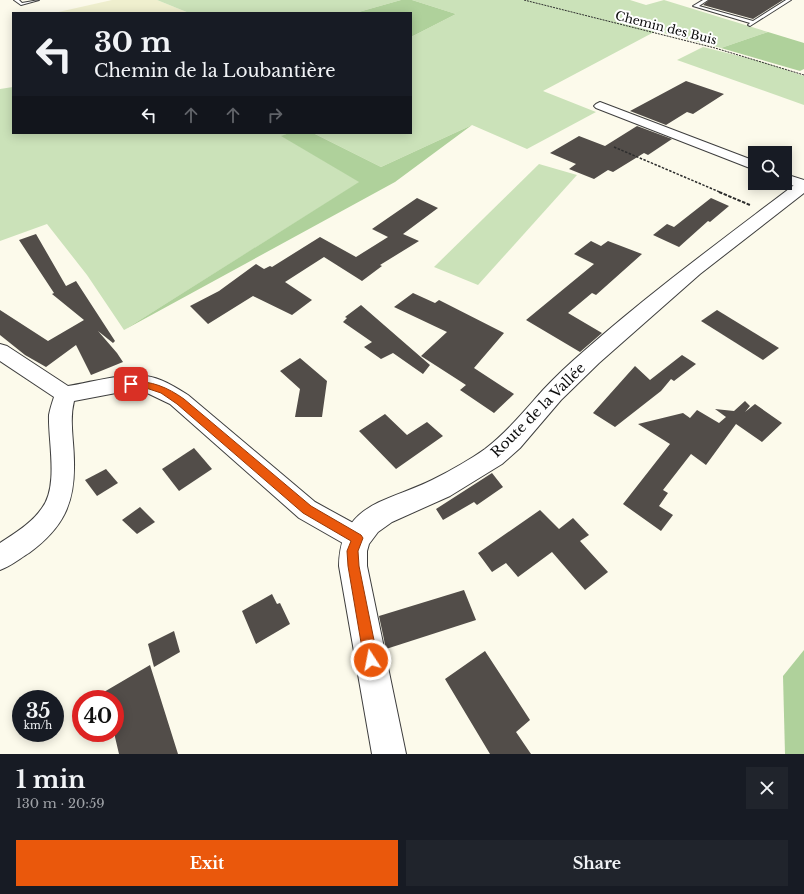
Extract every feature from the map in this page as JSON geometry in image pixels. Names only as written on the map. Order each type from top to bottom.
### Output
[{"type":"street","points":[[600,106],[748,163]]},
{"type":"street","points":[[792,181],[804,185]]},
{"type":"street","name":"Route de la Vallée","points":[[389,754],[353,566],[353,551],[357,538],[368,523],[382,513],[441,488],[493,457],[511,441],[553,394],[591,357],[693,270],[804,185]]},
{"type":"street","points":[[0,351],[65,394],[131,384],[146,384],[164,390],[181,401],[307,510],[357,538]]},
{"type":"street","points":[[0,558],[34,534],[51,516],[59,500],[63,461],[60,414],[65,394]]},
{"type":"lane","points":[[16,0],[21,4],[37,0]]},
{"type":"lane","points":[[706,0],[695,6],[752,24],[789,0]]},
{"type":"path","name":"Chemin des Buis","points":[[524,0],[715,48],[804,75]]},
{"type":"path","points":[[614,148],[769,212]]},
{"type":"green space","points":[[112,0],[157,0],[187,12],[58,12]]},
{"type":"green space","points":[[157,0],[401,0],[359,12],[187,12]]},
{"type":"green space","points":[[401,0],[412,0],[456,14],[412,36],[412,12],[359,12]]},
{"type":"green space","points":[[412,0],[630,0],[646,5],[664,0],[768,32],[721,48],[656,31],[543,91],[596,112],[527,149],[472,125],[381,167],[315,134],[412,134],[412,36],[456,14]]},
{"type":"green space","points":[[768,32],[804,43],[804,69],[800,71],[721,48]]},
{"type":"green space","points":[[703,47],[763,62],[804,76],[804,105],[677,60]]},
{"type":"green space","points":[[12,87],[12,134],[287,134],[282,136],[360,182],[124,330],[87,275],[47,224],[0,241],[0,89]]},
{"type":"green space","points":[[472,125],[395,182],[124,330],[359,182],[281,136],[286,134],[315,134],[381,167]]},
{"type":"green space","points":[[539,164],[577,175],[478,285],[434,267]]},
{"type":"green space","points":[[804,650],[804,754],[785,754],[783,676]]},
{"type":"building","points":[[709,0],[783,0],[753,19],[703,5]]},
{"type":"building","points":[[686,81],[724,94],[693,114],[687,112],[666,125],[630,111]]},
{"type":"building","points":[[637,126],[672,139],[648,155],[644,153],[613,172],[608,170],[594,179],[569,169],[576,164],[550,153],[579,136],[605,146]]},
{"type":"building","points":[[417,198],[438,208],[403,234],[419,241],[380,265],[382,266],[362,281],[324,257],[285,282],[312,300],[292,315],[253,296],[208,324],[190,306],[219,291],[256,264],[264,269],[270,266],[272,267],[320,237],[356,257],[388,237],[372,229]]},
{"type":"building","points":[[711,198],[729,206],[710,222],[708,221],[679,247],[653,235],[667,224],[674,227]]},
{"type":"building","points":[[36,234],[66,286],[76,281],[115,341],[113,343],[98,331],[123,362],[91,375],[76,345],[46,367],[25,355],[0,335],[0,310],[48,341],[84,320],[52,294],[54,293],[19,240]]},
{"type":"building","points":[[591,241],[601,246],[608,241],[642,254],[596,295],[592,293],[568,313],[602,333],[580,352],[526,320],[594,264],[574,254]]},
{"type":"building","points":[[413,293],[435,303],[439,300],[504,333],[474,368],[514,394],[494,413],[460,390],[466,385],[421,356],[447,332],[394,307]]},
{"type":"building","points":[[361,305],[430,365],[423,374],[393,353],[381,359],[364,347],[372,342],[343,322],[347,318],[345,317]]},
{"type":"building","points":[[717,310],[779,348],[763,360],[701,321]]},
{"type":"building","points":[[682,355],[696,364],[674,381],[671,379],[661,391],[615,427],[593,413],[635,366],[650,380]]},
{"type":"building","points":[[300,358],[327,381],[322,417],[295,417],[300,389],[280,371]]},
{"type":"building","points":[[745,401],[750,406],[745,412],[755,404],[782,423],[762,442],[736,424],[706,465],[691,454],[663,490],[668,493],[659,506],[673,515],[661,531],[623,504],[670,444],[638,424],[683,413],[690,418],[697,410],[719,423],[726,417],[715,409],[734,411]]},
{"type":"building","points":[[385,414],[407,435],[427,422],[443,436],[396,469],[359,431]]},
{"type":"building","points":[[194,448],[212,469],[179,491],[162,469]]},
{"type":"building","points":[[106,469],[118,483],[97,496],[85,480]]},
{"type":"building","points":[[492,473],[503,487],[477,505],[474,502],[443,520],[436,509]]},
{"type":"building","points":[[140,507],[155,522],[137,534],[122,520]]},
{"type":"building","points":[[540,510],[559,529],[573,518],[589,535],[580,541],[608,572],[585,590],[552,552],[518,577],[506,563],[492,572],[478,553]]},
{"type":"building","points":[[464,590],[476,620],[386,649],[379,616]]},
{"type":"building","points":[[272,594],[277,604],[280,603],[290,624],[256,644],[242,611]]},
{"type":"building","points":[[174,631],[180,652],[154,667],[148,644]]},
{"type":"building","points":[[485,651],[530,720],[516,732],[531,754],[490,754],[445,679]]},
{"type":"building","points":[[150,665],[178,754],[119,754],[116,742],[124,742],[124,690],[107,690]]},
{"type":"route","points":[[131,384],[146,384],[164,390],[181,401],[307,510],[357,538],[353,551],[353,566],[371,660]]}]
